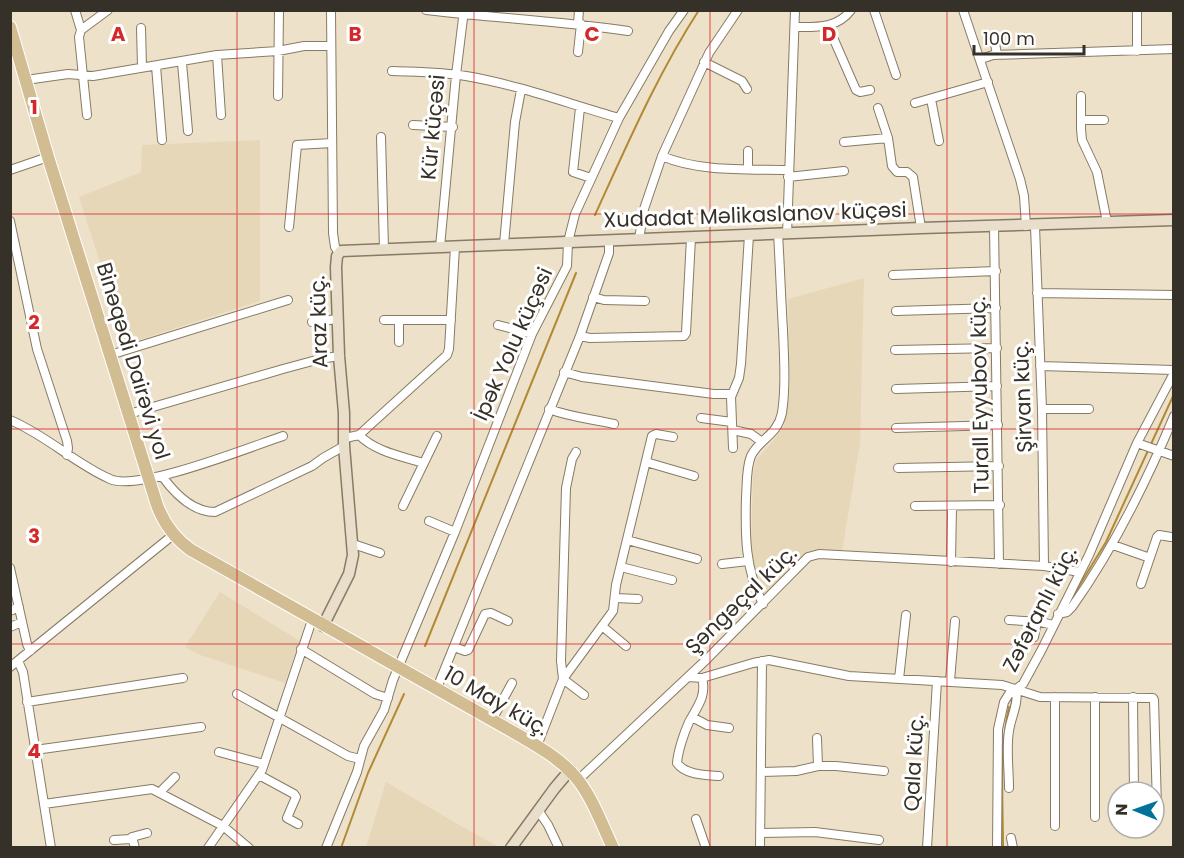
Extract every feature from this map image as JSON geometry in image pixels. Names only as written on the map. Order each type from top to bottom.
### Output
[{"type":"main road","name":"Binəqədi Dairəvi yol","points":[[10,27],[161,516],[173,535],[191,550],[317,623]]},
{"type":"main road","name":"10 May küç.","points":[[317,623],[437,688],[537,746],[574,775],[613,848]]},
{"type":"street","points":[[75,10],[81,30],[79,43],[87,115]]},
{"type":"street","points":[[81,30],[108,10]]},
{"type":"street","points":[[278,96],[279,10]]},
{"type":"street","name":"Araz küç.","points":[[317,623],[350,574],[352,562],[339,357],[336,267],[339,253],[335,247],[333,233],[331,10]]},
{"type":"street","points":[[426,10],[579,24],[628,31]]},
{"type":"street","points":[[578,52],[579,10]]},
{"type":"street","name":"İpək Yolu küçəsi","points":[[326,848],[357,772],[364,746],[388,698],[532,334],[567,266],[568,242],[575,214],[619,118],[669,31],[684,10]]},
{"type":"street","points":[[639,239],[644,209],[662,156],[704,62],[738,10]]},
{"type":"street","points":[[763,604],[752,582],[748,561],[746,530],[749,463],[751,456],[774,432],[779,423],[784,388],[783,234],[795,10]]},
{"type":"street","points":[[795,27],[828,26],[841,20],[852,10]]},
{"type":"street","points":[[874,10],[896,75]]},
{"type":"street","name":"Şirvan küç.","points":[[963,10],[1020,179],[1031,226],[1038,293],[1044,567]]},
{"type":"street","points":[[1137,10],[1137,51]]},
{"type":"street","name":"Kür küçəsi","points":[[441,247],[456,75],[464,13]]},
{"type":"street","points":[[828,26],[856,90],[860,92],[870,90]]},
{"type":"street","points":[[141,27],[142,67]]},
{"type":"street","points":[[994,37],[997,55]]},
{"type":"street","points":[[26,80],[68,74],[83,76],[304,46],[331,46]]},
{"type":"street","points":[[981,58],[997,55],[1173,50]]},
{"type":"street","points":[[217,56],[221,115]]},
{"type":"street","points":[[704,62],[742,81],[747,89]]},
{"type":"street","points":[[182,63],[188,131]]},
{"type":"street","points":[[156,66],[162,140]]},
{"type":"street","points":[[392,71],[456,75],[552,97],[580,108],[619,118]]},
{"type":"street","points":[[915,104],[988,82]]},
{"type":"street","points":[[504,244],[515,122],[521,90]]},
{"type":"street","points":[[1081,96],[1082,140],[1097,172],[1107,222]]},
{"type":"street","points":[[931,99],[939,141]]},
{"type":"street","points":[[580,108],[573,172],[591,178]]},
{"type":"street","points":[[878,108],[888,138],[894,170],[907,172],[913,177],[921,228]]},
{"type":"street","points":[[1080,120],[1104,120]]},
{"type":"street","points":[[413,125],[453,127]]},
{"type":"street","points":[[381,137],[384,249]]},
{"type":"street","points":[[844,141],[888,138]]},
{"type":"street","points":[[289,228],[297,145],[332,143]]},
{"type":"street","points":[[748,151],[748,170]]},
{"type":"street","points":[[10,170],[48,156]]},
{"type":"street","points":[[662,156],[713,167],[748,170],[788,173],[844,171]]},
{"type":"street","name":"Xudadat Məlikaslanov küçəsi","points":[[339,253],[344,250],[1173,220]]},
{"type":"street","points":[[10,221],[37,349],[67,441],[67,456]]},
{"type":"street","name":"Turall Eyyubov küç.","points":[[994,226],[1000,505],[999,564]]},
{"type":"street","points":[[733,448],[732,394],[739,378],[741,364],[749,235]]},
{"type":"street","points":[[580,336],[590,338],[684,336],[691,238]]},
{"type":"street","points":[[437,688],[580,336],[609,253],[609,240]]},
{"type":"street","points":[[162,476],[178,496],[197,509],[204,512],[215,512],[312,466],[345,442],[359,435],[444,360],[449,348],[455,247]]},
{"type":"street","points":[[893,275],[996,271]]},
{"type":"street","points":[[1038,293],[1173,295]]},
{"type":"street","points":[[593,297],[604,300],[645,300]]},
{"type":"street","points":[[110,355],[288,300]]},
{"type":"street","points":[[896,311],[996,308]]},
{"type":"street","points":[[312,322],[338,319]]},
{"type":"street","points":[[384,320],[450,320]]},
{"type":"street","points":[[399,320],[399,342]]},
{"type":"street","points":[[498,325],[532,334]]},
{"type":"street","points":[[895,350],[997,348]]},
{"type":"street","points":[[129,414],[283,369],[320,359],[339,357]]},
{"type":"street","points":[[1040,366],[1137,367],[1173,371]]},
{"type":"street","name":"Zəfəranlı küç.","points":[[689,677],[702,678],[762,661],[776,660],[849,676],[990,683],[1016,689],[1025,680],[1080,572],[1137,443],[1173,371]]},
{"type":"street","points":[[564,372],[582,377],[714,394],[732,394]]},
{"type":"street","points":[[896,389],[997,386]]},
{"type":"street","points":[[549,409],[568,416],[614,424]]},
{"type":"street","points":[[1042,409],[1089,409]]},
{"type":"street","points":[[1058,614],[1067,612],[1072,607],[1113,545],[1159,452],[1173,416]]},
{"type":"street","points":[[702,418],[732,426],[751,434],[762,442]]},
{"type":"street","points":[[10,420],[67,456],[118,482],[162,476],[283,436]]},
{"type":"street","points":[[896,428],[998,425]]},
{"type":"street","points":[[359,435],[372,446],[423,463]]},
{"type":"street","points":[[537,746],[563,679],[614,611],[621,567],[652,435],[673,437]]},
{"type":"street","points":[[403,506],[437,436]]},
{"type":"street","points":[[1137,443],[1173,456]]},
{"type":"street","points":[[576,452],[568,471],[566,488],[561,661],[563,679],[584,695]]},
{"type":"street","points":[[646,462],[694,476]]},
{"type":"street","points":[[898,468],[999,466]]},
{"type":"street","points":[[915,506],[1000,505]]},
{"type":"street","points":[[951,562],[952,506]]},
{"type":"street","points":[[429,521],[455,532]]},
{"type":"street","points":[[10,667],[173,535]]},
{"type":"street","points":[[1141,584],[1158,535],[1172,537]]},
{"type":"street","points":[[627,540],[697,559]]},
{"type":"street","points":[[352,544],[380,553]]},
{"type":"street","points":[[1113,545],[1150,558]]},
{"type":"street","name":"Şəngəçal küç.","points":[[574,775],[689,677],[763,604],[802,561],[813,555],[999,564],[1080,572]]},
{"type":"street","points":[[722,564],[748,561]]},
{"type":"street","points":[[621,567],[672,580]]},
{"type":"street","points":[[10,568],[13,594],[30,651]]},
{"type":"street","points":[[615,598],[638,599]]},
{"type":"street","points":[[10,611],[19,608]]},
{"type":"street","points":[[454,647],[468,650],[485,614],[491,613],[508,621]]},
{"type":"street","points":[[899,680],[906,615]]},
{"type":"street","points":[[1009,620],[1037,621],[1053,625]]},
{"type":"street","points":[[950,681],[955,621]]},
{"type":"street","points":[[1034,637],[1037,621]]},
{"type":"street","points":[[10,627],[22,622]]},
{"type":"street","points":[[208,848],[259,775],[301,649],[317,623]]},
{"type":"street","points":[[602,626],[626,646]]},
{"type":"street","points":[[301,649],[375,694],[388,698]]},
{"type":"street","points":[[18,661],[23,672],[51,848]]},
{"type":"street","points":[[760,848],[762,661]]},
{"type":"street","points":[[27,702],[183,678]]},
{"type":"street","points":[[702,678],[704,692],[686,729],[677,763],[680,768],[689,771],[719,776]]},
{"type":"street","name":"Qala küç.","points":[[927,848],[937,681]]},
{"type":"street","points":[[492,720],[512,683]]},
{"type":"street","points":[[1016,689],[1033,696],[1150,697],[1154,700],[1156,780]]},
{"type":"street","points":[[1010,788],[1008,744],[1017,696],[1016,689]]},
{"type":"street","points":[[997,848],[998,729],[1004,702],[1016,689]]},
{"type":"street","points":[[237,694],[348,756],[360,759]]},
{"type":"street","points":[[1055,697],[1055,826]]},
{"type":"street","points":[[1095,697],[1095,817]]},
{"type":"street","points":[[1132,697],[1134,780]]},
{"type":"street","points":[[692,717],[707,724],[729,728]]},
{"type":"street","points":[[35,750],[201,727]]},
{"type":"street","points":[[817,738],[819,766]]},
{"type":"street","points":[[219,752],[264,764]]},
{"type":"street","points":[[760,772],[796,771],[819,766],[885,771]]},
{"type":"street","points":[[259,775],[294,794],[296,797],[287,818],[298,825]]},
{"type":"street","points":[[511,848],[538,810],[574,775]]},
{"type":"street","points":[[160,792],[175,777]]},
{"type":"street","points":[[44,804],[148,789],[160,792],[223,826],[249,848]]},
{"type":"street","points":[[538,810],[559,848]]},
{"type":"street","points":[[696,819],[706,848]]},
{"type":"street","points":[[760,833],[815,832],[879,840]]},
{"type":"street","points":[[114,840],[131,839],[134,835],[147,833]]},
{"type":"street","points":[[1011,837],[1013,848]]},
{"type":"street","points":[[131,839],[135,848]]},
{"type":"shaded area","points":[[260,140],[260,301],[126,344],[79,197],[141,172],[142,145]]},
{"type":"shaded area","points":[[864,278],[860,444],[842,551],[809,552],[802,556],[764,595],[755,569],[751,547],[753,474],[756,460],[784,426],[790,386],[788,299]]},
{"type":"shaded area","points":[[220,592],[300,641],[285,683],[200,655],[185,647]]},
{"type":"shaded area","points":[[386,782],[461,826],[499,847],[366,847]]},
{"type":"waterway","points":[[595,215],[656,85],[699,10]]},
{"type":"waterway","points":[[425,646],[576,273]]},
{"type":"waterway","points":[[1071,599],[1106,542],[1174,394]]},
{"type":"waterway","points":[[341,848],[368,773],[404,694]]},
{"type":"waterway","points":[[1003,848],[1003,759],[1009,707]]}]
